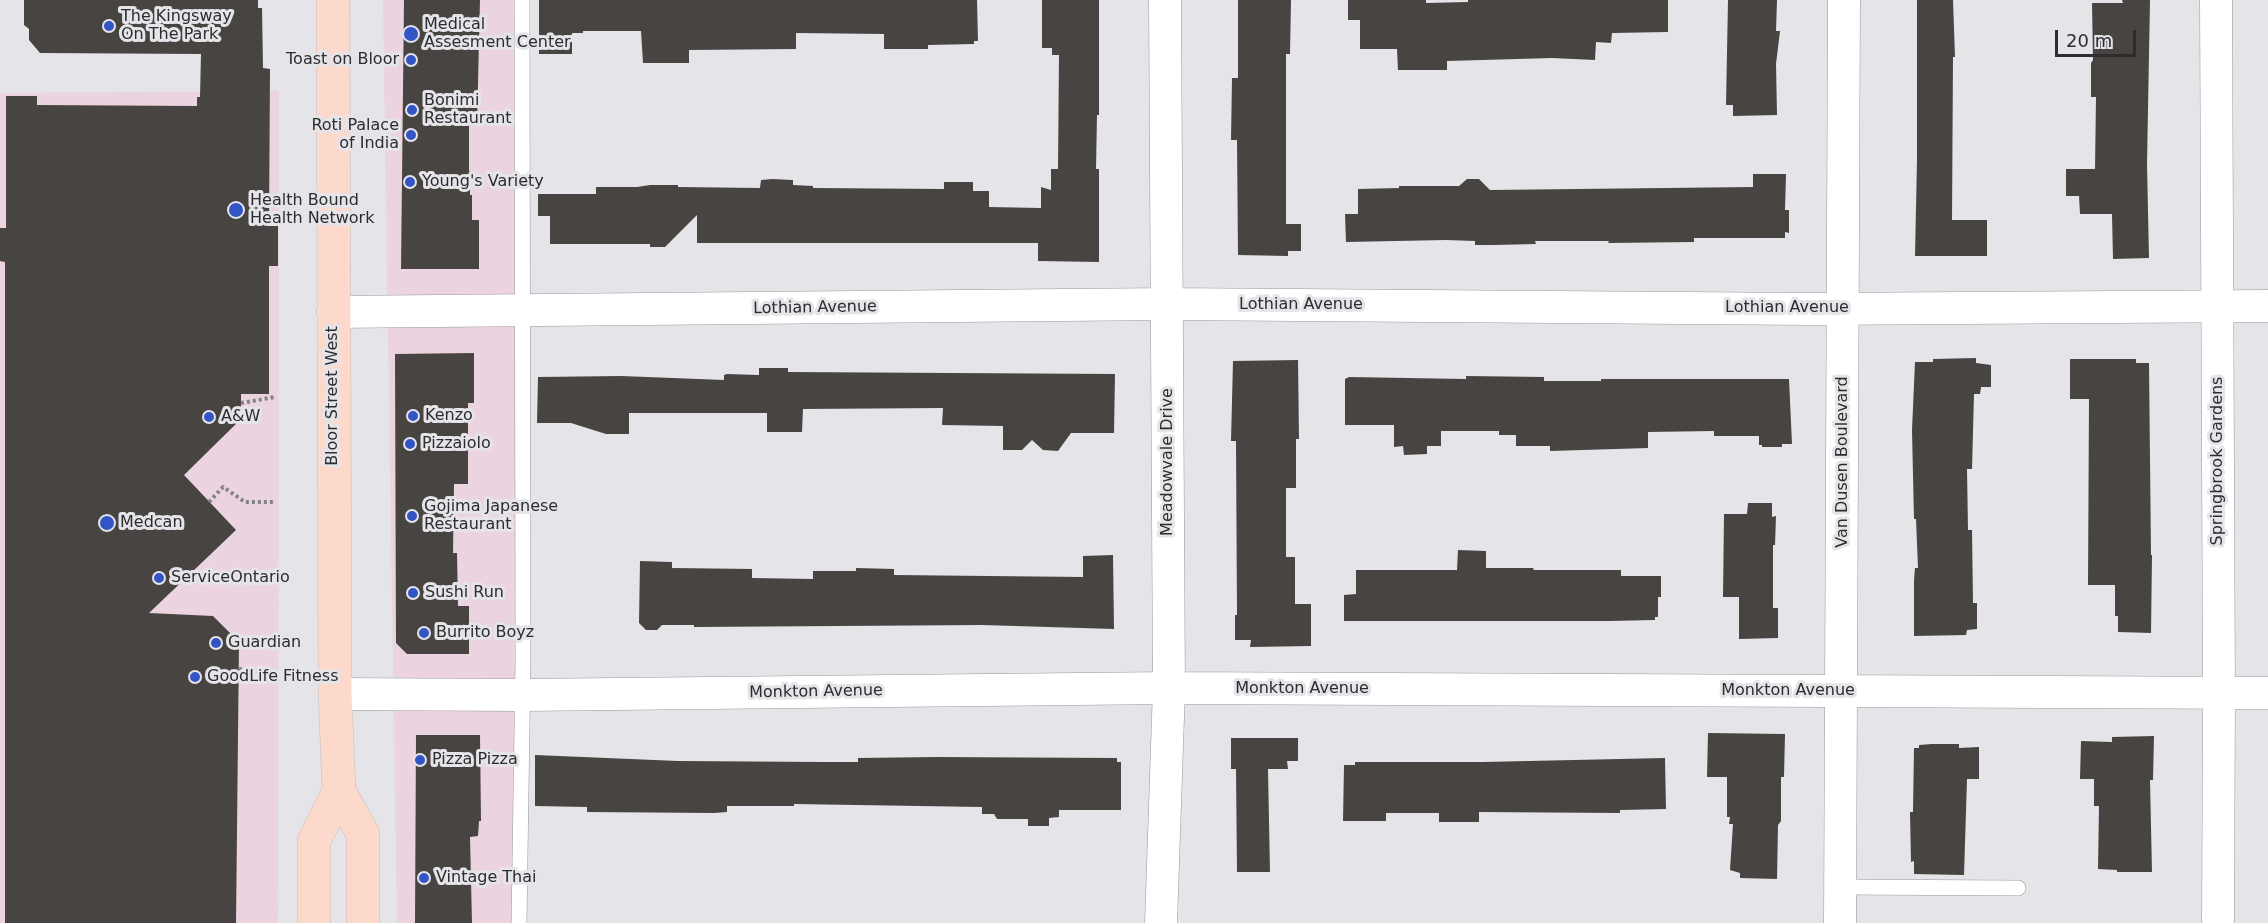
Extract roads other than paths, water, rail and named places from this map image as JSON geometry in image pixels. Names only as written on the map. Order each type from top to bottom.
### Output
[{"type":"main road","name":"Bloor Street West","points":[[333,0],[335,694],[339,791],[363,834],[363,923]]},
{"type":"main road","name":"Bloor Street West","points":[[314,923],[314,841],[339,791]]},
{"type":"street","name":"Meadowvale Drive","points":[[1161,923],[1169,688],[1165,0]]},
{"type":"street","name":"Van Dusen Boulevard","points":[[1840,923],[1844,0]]},
{"type":"street","name":"Springbrook Gardens","points":[[2216,0],[2218,923]]},
{"type":"street","name":"Lothian Avenue","points":[[333,312],[1167,304],[1843,308],[2268,306]]},
{"type":"street","name":"Monkton Avenue","points":[[335,694],[523,695],[1169,688],[2268,693]]},
{"type":"lane","points":[[519,923],[523,695],[522,0]]},
{"type":"lane","points":[[1840,887],[2018,888]]},
{"type":"place","name":"The Kingsway On The Park","points":[[109,26]]},
{"type":"place","name":"Medical Assesment Center","points":[[411,34]]},
{"type":"place","name":"Toast on Bloor","points":[[411,60]]},
{"type":"place","name":"Bonimi Restaurant","points":[[412,110]]},
{"type":"place","name":"Roti Palace of India","points":[[411,135]]},
{"type":"place","name":"Young's Variety","points":[[410,182]]},
{"type":"place","name":"Health Bound Health Network","points":[[236,210]]},
{"type":"place","name":"Kenzo","points":[[413,416]]},
{"type":"place","name":"A&W","points":[[209,417]]},
{"type":"place","name":"Pizzaiolo","points":[[410,444]]},
{"type":"place","name":"Gojima Japanese Restaurant","points":[[412,516]]},
{"type":"place","name":"Medcan","points":[[107,523]]},
{"type":"place","name":"ServiceOntario","points":[[159,578]]},
{"type":"place","name":"Sushi Run","points":[[413,593]]},
{"type":"place","name":"Burrito Boyz","points":[[424,633]]},
{"type":"place","name":"Guardian","points":[[216,643]]},
{"type":"place","name":"GoodLife Fitness","points":[[195,677]]},
{"type":"place","name":"Pizza Pizza","points":[[420,760]]},
{"type":"place","name":"Vintage Thai","points":[[424,878]]}]
